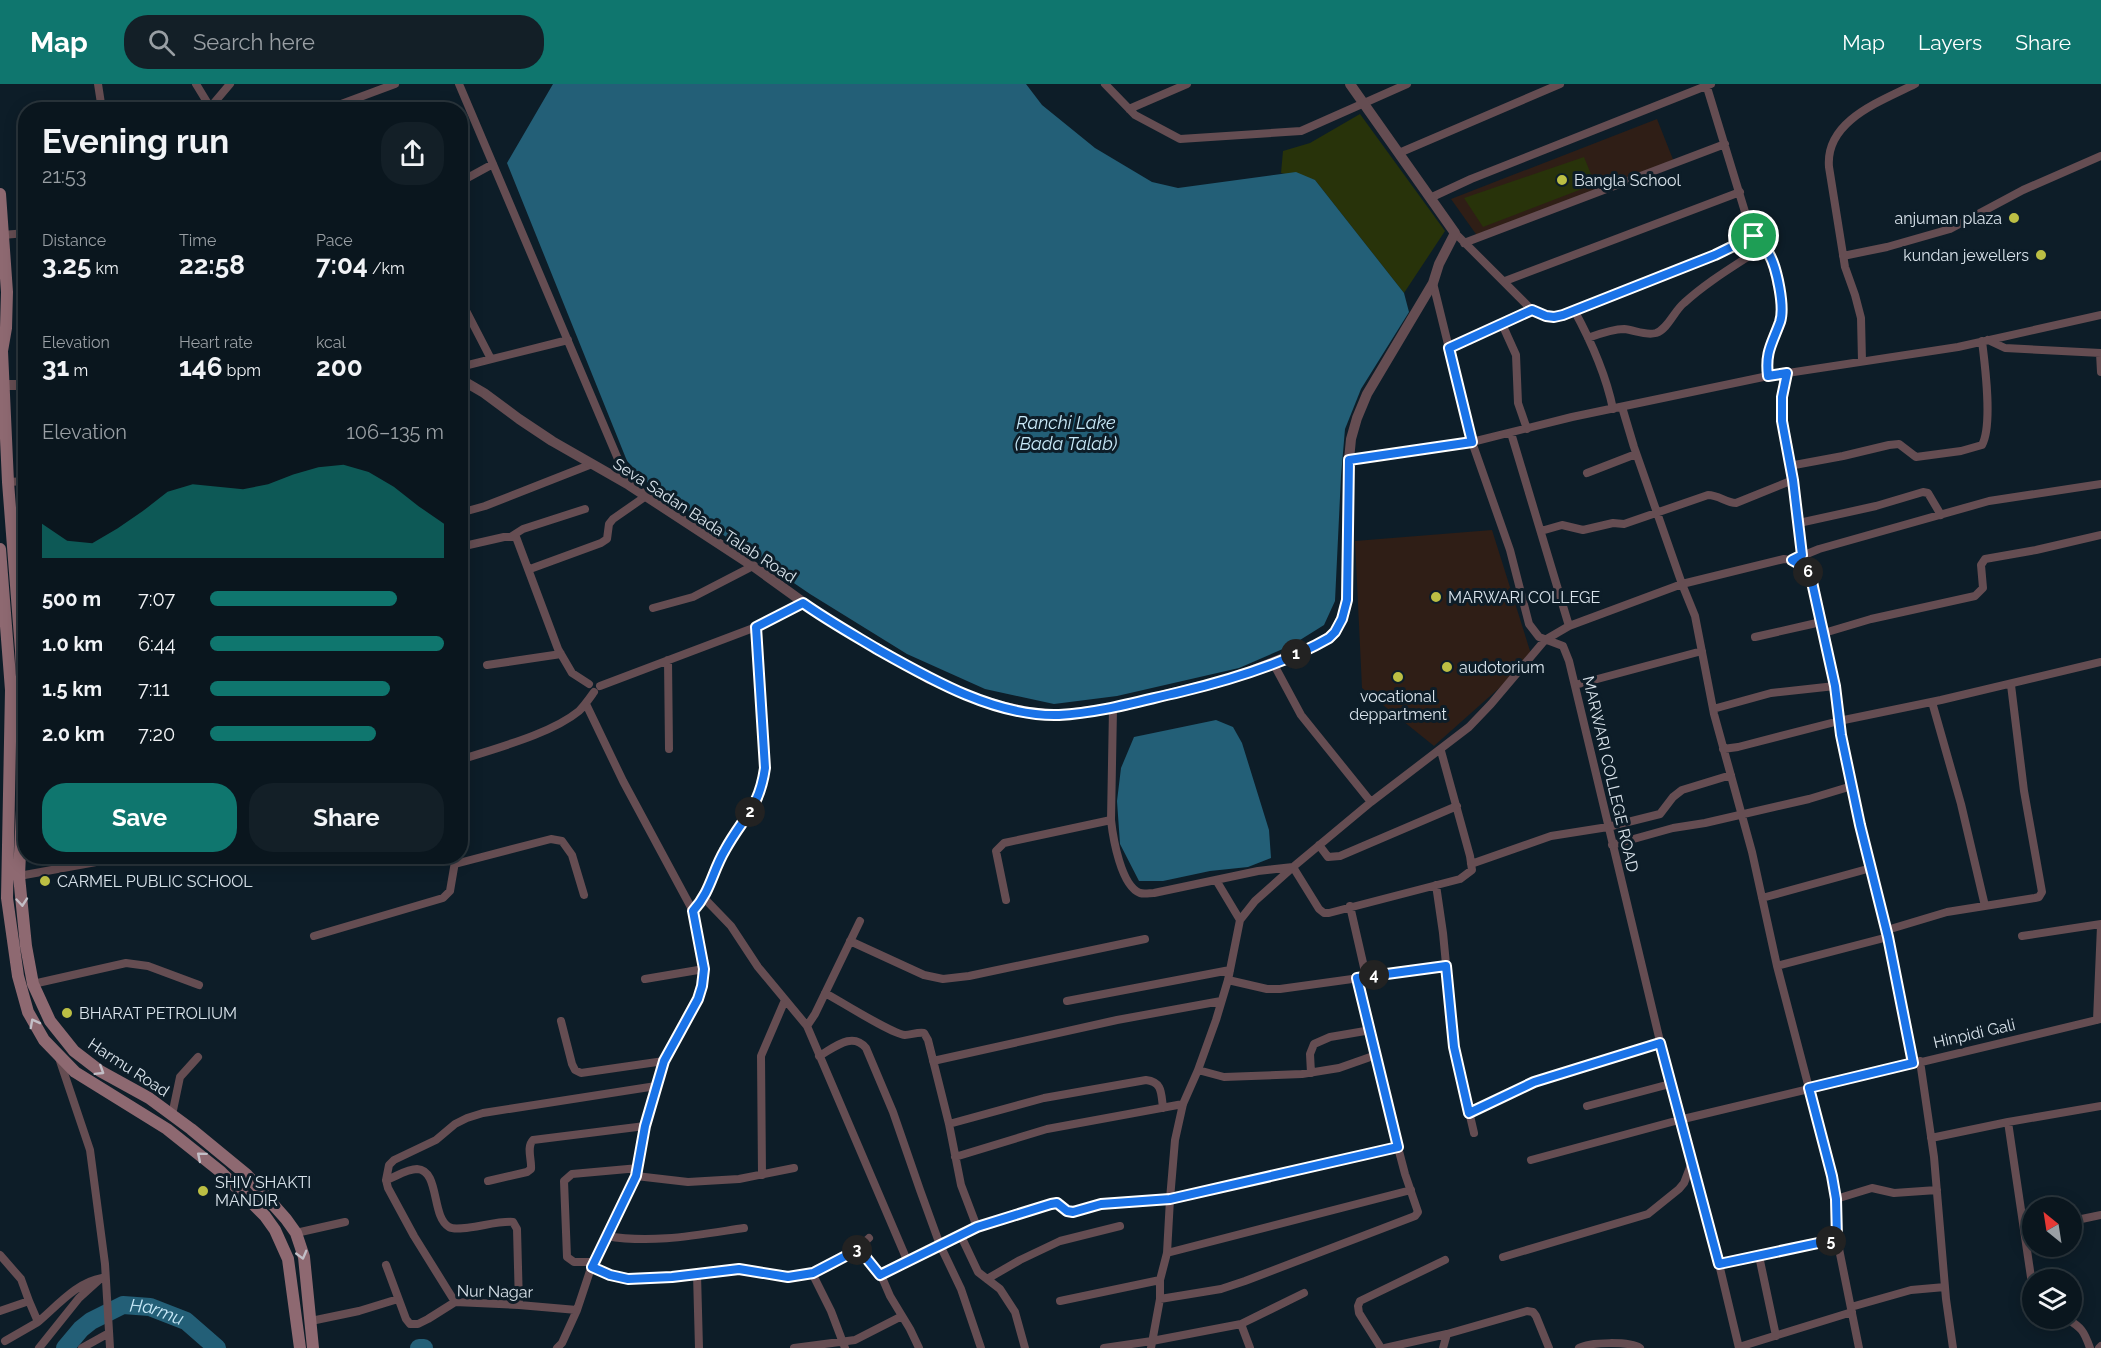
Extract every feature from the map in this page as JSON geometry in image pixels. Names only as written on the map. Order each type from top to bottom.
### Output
[{"type":"main road","name":"Harmu Road","points":[[0,194],[7,292],[2,384],[11,521],[18,552]]},
{"type":"main road","name":"Harmu Road","points":[[0,549],[5,691],[3,882],[18,976],[28,1012],[44,1040],[75,1072],[167,1129],[221,1172],[265,1216],[275,1230],[288,1259],[300,1348]]},
{"type":"main road","name":"Harmu Road","points":[[21,864],[26,946],[33,984],[50,1021],[85,1061],[149,1098],[172,1115],[247,1175],[267,1196],[296,1233],[304,1257],[313,1348]]},
{"type":"main road","points":[[49,1046],[63,1038]]},
{"type":"street","points":[[98,84],[101,102]]},
{"type":"street","points":[[196,84],[206,102]]},
{"type":"street","points":[[214,102],[230,84]]},
{"type":"street","points":[[358,102],[395,84]]},
{"type":"street","points":[[459,84],[467,102]]},
{"type":"street","points":[[1105,84],[1135,115],[1180,139],[1301,131],[1407,84]]},
{"type":"street","points":[[1129,109],[1187,84]]},
{"type":"street","points":[[1350,84],[1455,233],[1532,310],[1554,317],[1723,252],[1754,236]]},
{"type":"street","points":[[1399,153],[1560,84]]},
{"type":"street","points":[[1862,361],[1861,318],[1843,256],[1828,167],[1829,151],[1846,126],[1860,113],[1874,103],[1915,84]]},
{"type":"street","points":[[1430,198],[1471,179],[1708,85],[1754,236],[1773,264],[1781,305],[1780,322],[1767,357],[1768,376]]},
{"type":"street","points":[[468,105],[629,485]]},
{"type":"street","points":[[1464,243],[1725,144]]},
{"type":"street","points":[[1843,256],[1887,248],[1950,229],[2023,190],[2101,156]]},
{"type":"street","points":[[468,178],[493,164]]},
{"type":"street","points":[[1505,281],[1740,192]]},
{"type":"street","points":[[1433,283],[1439,264],[1455,233]]},
{"type":"street","points":[[3,235],[18,234]]},
{"type":"street","points":[[1588,338],[1622,329],[1656,333],[1685,301],[1763,247]]},
{"type":"street","name":"MARWARI COLLEGE ROAD","points":[[1433,283],[1472,442],[1510,550],[1529,624],[1539,637],[1563,646],[1566,651],[1670,1084],[1739,1347]]},
{"type":"street","name":"Seva Sadan Bada Talab Road","points":[[468,384],[543,435],[629,485],[753,566],[825,618],[929,679],[977,699],[1005,707],[1059,715],[1113,708],[1219,682],[1273,663],[1329,638],[1335,632],[1342,619],[1348,588],[1349,460],[1354,429],[1367,394],[1433,283]]},
{"type":"street","points":[[1449,348],[1532,310]]},
{"type":"street","points":[[1574,310],[1607,386],[1613,409]]},
{"type":"street","points":[[468,314],[491,359]]},
{"type":"street","points":[[1349,460],[1472,442],[1768,376],[1958,347],[2101,315]]},
{"type":"street","points":[[1502,324],[1516,355],[1518,403],[1527,429]]},
{"type":"street","points":[[468,365],[568,340]]},
{"type":"street","points":[[1985,340],[2005,348],[2101,353],[2101,372]]},
{"type":"street","points":[[1789,466],[1889,445],[1899,444],[1916,456],[1961,452],[1982,445],[1986,431],[1985,340]]},
{"type":"street","points":[[1787,373],[1782,397],[1782,421],[1793,480],[1802,555]]},
{"type":"street","points":[[2,384],[18,385]]},
{"type":"street","points":[[1622,407],[1656,513],[1695,616],[1713,709],[1742,815],[1777,966],[1832,1176],[1836,1199],[1837,1239],[1859,1348]]},
{"type":"street","points":[[1511,434],[1569,626]]},
{"type":"street","points":[[1587,473],[1636,454]]},
{"type":"street","points":[[468,511],[496,502],[592,464]]},
{"type":"street","points":[[1541,531],[1562,525],[1583,530],[1613,523],[1624,525],[1708,495],[1716,495],[1730,503],[1736,503],[1793,480]]},
{"type":"street","points":[[8,482],[18,481]]},
{"type":"street","points":[[1792,560],[1802,555],[2003,498],[2101,484]]},
{"type":"street","points":[[1799,523],[1875,506],[1923,492],[1928,493],[1941,515]]},
{"type":"street","points":[[530,569],[587,549],[607,539],[609,524],[646,496]]},
{"type":"street","points":[[468,545],[512,536],[523,529],[585,509]]},
{"type":"street","points":[[11,521],[18,520]]},
{"type":"street","points":[[1824,633],[1871,619],[1976,596],[1983,588],[1981,565],[1985,559],[2101,535]]},
{"type":"street","points":[[512,536],[516,537],[520,544],[561,654],[573,673],[594,687]]},
{"type":"street","points":[[1152,1345],[1160,1299],[1160,1280],[1167,1253],[1175,1140],[1183,1104],[1198,1070],[1228,980],[1240,920],[1255,901],[1371,802],[1441,751],[1469,727],[1486,711],[1545,640],[1569,626],[1682,584],[1784,559],[1800,564],[1812,582],[1835,686],[1839,722],[1852,786],[1917,1062],[1931,1138],[1953,1348]]},
{"type":"street","points":[[653,608],[693,597],[753,566]]},
{"type":"street","points":[[468,757],[551,727],[569,718],[586,704],[594,687],[756,627],[803,603]]},
{"type":"street","points":[[1755,637],[1821,622]]},
{"type":"street","points":[[693,911],[704,898],[724,851],[754,808],[762,789],[765,768],[756,627]]},
{"type":"street","points":[[1575,685],[1702,651]]},
{"type":"street","points":[[487,665],[561,654]]},
{"type":"street","points":[[668,660],[669,749]]},
{"type":"street","points":[[1723,749],[2101,662]]},
{"type":"street","points":[[1273,663],[1301,715],[1371,802]]},
{"type":"street","points":[[1777,966],[1887,933],[1947,912],[2039,897],[2042,892],[2024,791],[2011,684]]},
{"type":"street","points":[[1713,709],[1771,693],[1835,686]]},
{"type":"street","points":[[1932,702],[1963,812],[1985,906]]},
{"type":"street","points":[[557,1348],[562,1343],[577,1310],[593,1264],[637,1172],[645,1126],[664,1061],[698,999],[704,969],[693,911],[623,781],[586,704]]},
{"type":"street","points":[[1113,708],[1109,807],[1112,832],[1125,876],[1132,887],[1141,893],[1154,893],[1264,870],[1293,867]]},
{"type":"street","points":[[1293,867],[1319,909],[1324,913],[1466,876],[1472,870],[1471,864],[1441,751]]},
{"type":"street","points":[[1471,864],[1551,836],[1608,827],[1660,814],[1673,797],[1682,790],[1731,775]]},
{"type":"street","points":[[1612,846],[1673,828],[1742,815],[1852,786]]},
{"type":"street","points":[[1319,845],[1328,857],[1340,856],[1457,806]]},
{"type":"street","points":[[1006,900],[996,851],[999,846],[1111,820]]},
{"type":"street","points":[[468,857],[551,839],[562,841],[572,855],[584,895]]},
{"type":"street","points":[[20,876],[85,864]]},
{"type":"street","points":[[314,936],[443,898],[450,891],[454,864]]},
{"type":"street","points":[[1762,898],[1871,868]]},
{"type":"street","points":[[1216,880],[1240,920]]},
{"type":"street","points":[[1436,885],[1454,1047],[1474,1133]]},
{"type":"street","points":[[704,898],[731,926],[758,967],[807,1026],[907,1260]]},
{"type":"street","points":[[1160,1299],[1221,1289],[1245,1281],[1415,1216],[1418,1212],[1380,1079],[1350,906]]},
{"type":"street","points":[[807,1026],[860,921]]},
{"type":"street","points":[[2022,936],[2101,925],[2099,1020]]},
{"type":"street","points":[[850,941],[924,975],[943,979],[969,976],[1145,939]]},
{"type":"street","points":[[33,984],[126,963],[148,966],[199,985]]},
{"type":"street","points":[[1228,980],[1267,989],[1280,989],[1446,966]]},
{"type":"street","points":[[645,979],[704,969]]},
{"type":"street","points":[[1067,1001],[1230,970]]},
{"type":"street","points":[[825,993],[891,1030],[906,1035],[924,1033],[928,1040],[962,1185],[977,1227]]},
{"type":"street","points":[[762,1175],[761,1056],[785,1000]]},
{"type":"street","points":[[933,1061],[1117,1020],[1221,1001]]},
{"type":"street","name":"Hinpidi Gali","points":[[1531,1160],[1679,1120],[2099,1020]]},
{"type":"street","points":[[561,1021],[575,1070],[581,1072],[664,1061]]},
{"type":"street","points":[[1311,1073],[1310,1054],[1314,1044],[1330,1037],[1371,1030]]},
{"type":"street","points":[[819,1056],[855,1039],[867,1048],[893,1112],[940,1245],[961,1289],[981,1348]]},
{"type":"street","points":[[1469,1113],[1534,1082],[1660,1043]]},
{"type":"street","points":[[1198,1070],[1224,1077],[1311,1073],[1339,1068],[1376,1055]]},
{"type":"street","points":[[59,1057],[90,1150],[96,1186],[110,1348]]},
{"type":"street","points":[[172,1115],[180,1077],[198,1057]]},
{"type":"street","points":[[949,1124],[1044,1098],[1146,1080],[1155,1081],[1160,1086],[1163,1108]]},
{"type":"street","points":[[1587,1106],[1670,1084]]},
{"type":"street","points":[[455,1302],[414,1236],[388,1188],[386,1180],[389,1166],[394,1161],[436,1140],[455,1124],[483,1113],[656,1086]]},
{"type":"street","points":[[955,1157],[1047,1129],[1183,1104]]},
{"type":"street","points":[[1931,1138],[2008,1122],[2101,1107]]},
{"type":"street","points":[[2008,1122],[2023,1197]]},
{"type":"street","points":[[488,1181],[527,1172],[531,1169],[530,1143],[538,1138],[645,1126]]},
{"type":"street","points":[[880,1275],[977,1227],[1057,1203],[1067,1211],[1073,1212],[1101,1204],[1170,1199],[1398,1147]]},
{"type":"street","points":[[1503,1257],[1648,1214],[1679,1189],[1684,1183],[1691,1164]]},
{"type":"street","points":[[794,1168],[739,1179],[688,1182],[637,1172],[572,1174],[564,1181],[567,1257],[574,1262],[593,1264],[610,1275],[628,1279],[739,1269],[788,1277],[813,1273],[859,1249],[869,1238]]},
{"type":"street","points":[[386,1180],[417,1169],[425,1172],[431,1179],[441,1219],[448,1227],[513,1222],[517,1229],[519,1305]]},
{"type":"street","points":[[1836,1199],[1872,1188],[1894,1193],[1937,1190]]},
{"type":"street","points":[[1167,1253],[1411,1190]]},
{"type":"street","points":[[2082,1219],[2101,1215]]},
{"type":"street","points":[[296,1233],[345,1222]]},
{"type":"street","points":[[987,1279],[1060,1241],[1120,1226]]},
{"type":"street","points":[[606,1236],[625,1240],[676,1239],[744,1228]]},
{"type":"street","points":[[960,1234],[978,1272],[1000,1289],[1015,1312],[1025,1348]]},
{"type":"street","points":[[1719,1264],[1837,1239]]},
{"type":"street","points":[[859,1249],[880,1275],[919,1348]]},
{"type":"street","points":[[0,1255],[21,1279],[38,1322]]},
{"type":"street","points":[[1759,1256],[1776,1336]]},
{"type":"street","points":[[1445,1260],[1360,1301],[1359,1313],[1383,1348],[1447,1334],[1527,1311],[1533,1312],[1549,1348]]},
{"type":"street","name":"Nur Nagar","points":[[386,1265],[406,1319],[410,1324],[428,1319],[455,1302],[577,1310]]},
{"type":"street","points":[[813,1273],[843,1344]]},
{"type":"street","points":[[697,1274],[699,1348]]},
{"type":"street","points":[[5,1341],[38,1322],[81,1286],[92,1280],[104,1279]]},
{"type":"street","points":[[39,1348],[79,1298],[104,1279]]},
{"type":"street","points":[[1060,1301],[1160,1280]]},
{"type":"street","points":[[1739,1347],[1911,1290],[1945,1287]]},
{"type":"street","points":[[1104,1348],[1152,1345],[1241,1324],[1304,1293]]},
{"type":"street","points":[[311,1321],[359,1311],[398,1299]]},
{"type":"street","points":[[0,1311],[29,1301]]},
{"type":"street","points":[[794,1348],[843,1344],[902,1316]]},
{"type":"street","points":[[1241,1324],[1250,1348]]},
{"type":"street","points":[[2082,1329],[2090,1348]]},
{"type":"street","points":[[81,1348],[108,1330]]},
{"type":"street","points":[[1443,1348],[1447,1334]]},
{"type":"street","points":[[1579,1348],[1595,1343],[1633,1345],[1640,1348]]},
{"type":"shaded area","name":"Bangla School","points":[[1657,119],[1674,162],[1478,237],[1451,199]]},
{"type":"shaded area","name":"MARWARI COLLEGE","points":[[1492,530],[1531,654],[1525,665],[1434,746],[1362,688],[1355,541]]},
{"type":"green space","points":[[1360,114],[1445,231],[1404,293],[1315,180],[1281,173],[1283,151],[1310,143]]},
{"type":"green space","points":[[1584,157],[1595,184],[1483,227],[1464,198]]},
{"type":"water","name":"Ranchi Lake (Bada Talab)","points":[[553,84],[1026,84],[1042,105],[1095,148],[1152,182],[1178,188],[1296,172],[1315,180],[1404,293],[1409,312],[1361,389],[1345,429],[1335,601],[1324,625],[1292,645],[1239,668],[1117,696],[1054,704],[985,689],[907,654],[810,594],[650,485],[627,461],[507,163]]},
{"type":"water","points":[[1216,720],[1233,727],[1242,743],[1269,830],[1271,858],[1248,867],[1210,871],[1163,881],[1139,881],[1120,844],[1117,801],[1121,768],[1134,737]]},
{"type":"waterway","name":"Harmu","points":[[65,1348],[91,1321],[123,1305],[150,1307],[186,1321],[217,1348]]},
{"type":"waterway","name":"Harmu","points":[[419,1348],[424,1348]]},
{"type":"place","name":"Bangla School","points":[[1562,180]]},
{"type":"place","name":"anjuman plaza","points":[[2014,218]]},
{"type":"place","name":"kundan jewellers","points":[[2041,255]]},
{"type":"place","name":"MARWARI COLLEGE","points":[[1436,597]]},
{"type":"place","name":"audotorium","points":[[1447,667]]},
{"type":"place","name":"vocational deppartment","points":[[1398,677]]},
{"type":"place","name":"CARMEL PUBLIC SCHOOL","points":[[45,881]]},
{"type":"place","name":"BHARAT PETROLIUM","points":[[67,1013]]},
{"type":"place","name":"SHIV SHAKTI MANDIR","points":[[203,1191]]},
{"type":"route","points":[[1754,236],[1773,264],[1781,305],[1782,314],[1768,350],[1767,366],[1768,376],[1787,373],[1782,397],[1782,421],[1793,480],[1802,555],[1792,560],[1800,564],[1812,582],[1835,686],[1841,735],[1860,825],[1888,937],[1913,1063],[1809,1088],[1832,1176],[1836,1199],[1837,1239],[1719,1264],[1660,1043],[1534,1082],[1469,1113],[1454,1047],[1446,966],[1357,978],[1398,1147],[1170,1199],[1101,1204],[1073,1212],[1067,1211],[1057,1203],[1051,1204],[960,1234],[880,1275],[859,1249],[813,1273],[788,1277],[739,1269],[672,1277],[628,1279],[610,1275],[592,1267],[639,1168],[645,1126],[664,1061],[698,999],[702,986],[704,969],[693,911],[704,898],[724,851],[754,808],[762,789],[765,768],[756,627],[803,603],[929,679],[977,699],[1044,714],[1059,715],[1113,708],[1219,682],[1273,663],[1329,638],[1342,619],[1348,588],[1349,460],[1472,442],[1449,348],[1532,310],[1546,316],[1563,315],[1732,248],[1754,236]]}]
